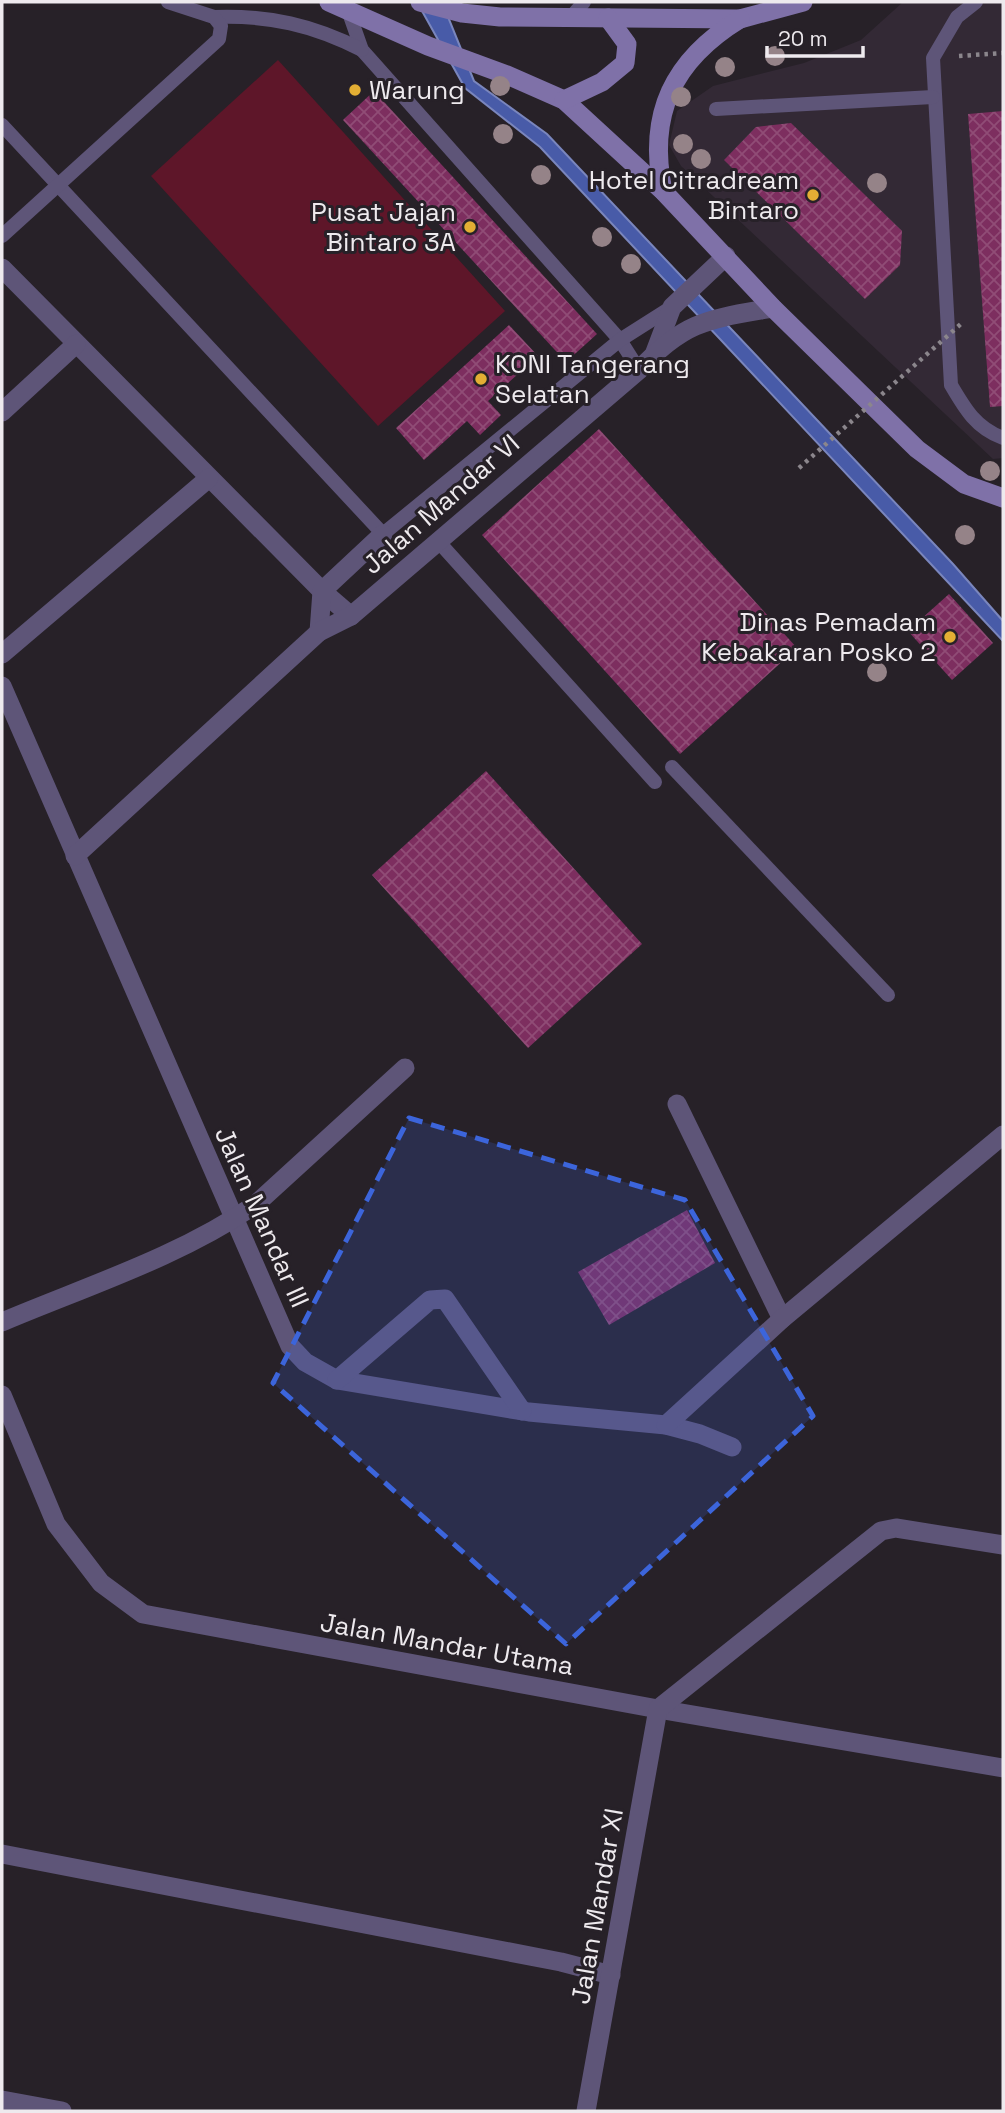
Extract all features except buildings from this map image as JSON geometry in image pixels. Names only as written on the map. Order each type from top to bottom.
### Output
[{"type":"main road","points":[[329,2],[428,46],[507,75],[564,100],[663,191],[774,308],[917,449],[964,484],[1003,498]]},
{"type":"main road","points":[[420,2],[462,13],[500,17],[578,9],[608,18],[740,19],[803,2]]},
{"type":"main road","points":[[564,100],[602,82],[625,63],[627,44],[608,18]]},
{"type":"main road","points":[[663,191],[657,162],[658,133],[672,87],[694,54],[715,34],[740,19]]},
{"type":"street","name":"Jalan Mandar VI","points":[[654,353],[674,305],[726,256]]},
{"type":"street","points":[[2,268],[321,592],[351,616]]},
{"type":"street","name":"Jalan Mandar VI","points":[[75,856],[319,632],[351,616],[639,370],[654,353],[700,321],[774,308]]},
{"type":"street","points":[[2,412],[76,344]]},
{"type":"street","points":[[2,654],[209,478]]},
{"type":"street","name":"Jalan Mandar VI","points":[[321,592],[383,534]]},
{"type":"street","points":[[319,632],[321,592]]},
{"type":"street","name":"Jalan Mandar III","points":[[2,686],[233,1220],[290,1346],[305,1362],[337,1380],[522,1411],[666,1425],[733,1447]]},
{"type":"street","points":[[2,1322],[198,1240],[233,1220],[256,1204],[405,1068]]},
{"type":"street","points":[[677,1104],[782,1319]]},
{"type":"street","points":[[666,1425],[782,1319],[1003,1135]]},
{"type":"street","points":[[337,1380],[430,1300],[445,1299],[522,1411]]},
{"type":"street","name":"Jalan Mandar Utama","points":[[2,1395],[56,1524],[102,1583],[143,1614],[658,1709],[1003,1768]]},
{"type":"street","points":[[658,1709],[881,1531],[896,1528],[1003,1545]]},
{"type":"street","name":"Jalan Mandar XI","points":[[586,2111],[658,1709]]},
{"type":"street","points":[[2,1854],[561,1962],[611,1975]]},
{"type":"street","points":[[4,2102],[62,2111]]},
{"type":"lane","points":[[168,2],[214,17],[252,16],[290,21],[327,32],[362,50],[620,340],[639,370]]},
{"type":"lane","points":[[976,2],[957,17],[933,58],[933,97],[951,385],[969,414],[984,431],[1003,438]]},
{"type":"lane","points":[[349,13],[362,50]]},
{"type":"lane","points":[[2,236],[219,39],[221,26],[214,17]]},
{"type":"lane","points":[[716,109],[933,97]]},
{"type":"lane","points":[[2,125],[383,534],[620,340],[674,305]]},
{"type":"lane","points":[[438,540],[655,782]]},
{"type":"lane","points":[[672,767],[888,995]]},
{"type":"path","points":[[933,58],[1003,53]]},
{"type":"path","points":[[799,468],[962,323]]},
{"type":"highlighted area","points":[[409,1118],[685,1200],[813,1416],[566,1644],[273,1383]]},
{"type":"shaded area","points":[[903,2],[1003,2],[1003,458],[993,459],[681,166],[669,145],[677,111],[713,86],[804,63],[861,40]]},
{"type":"shaded area","points":[[278,60],[505,311],[378,426],[151,176]]},
{"type":"water","points":[[417,2],[442,2],[474,81],[547,134],[953,564],[1003,621],[1003,641],[540,147],[465,88]]},
{"type":"place","name":"Warung","points":[[355,90]]},
{"type":"place","name":"Hotel Citradream Bintaro","points":[[813,195]]},
{"type":"place","name":"Pusat Jajan Bintaro 3A","points":[[470,227]]},
{"type":"place","name":"KONI Tangerang Selatan","points":[[481,379]]},
{"type":"place","name":"Dinas Pemadam Kebakaran Posko 2","points":[[950,637]]}]
